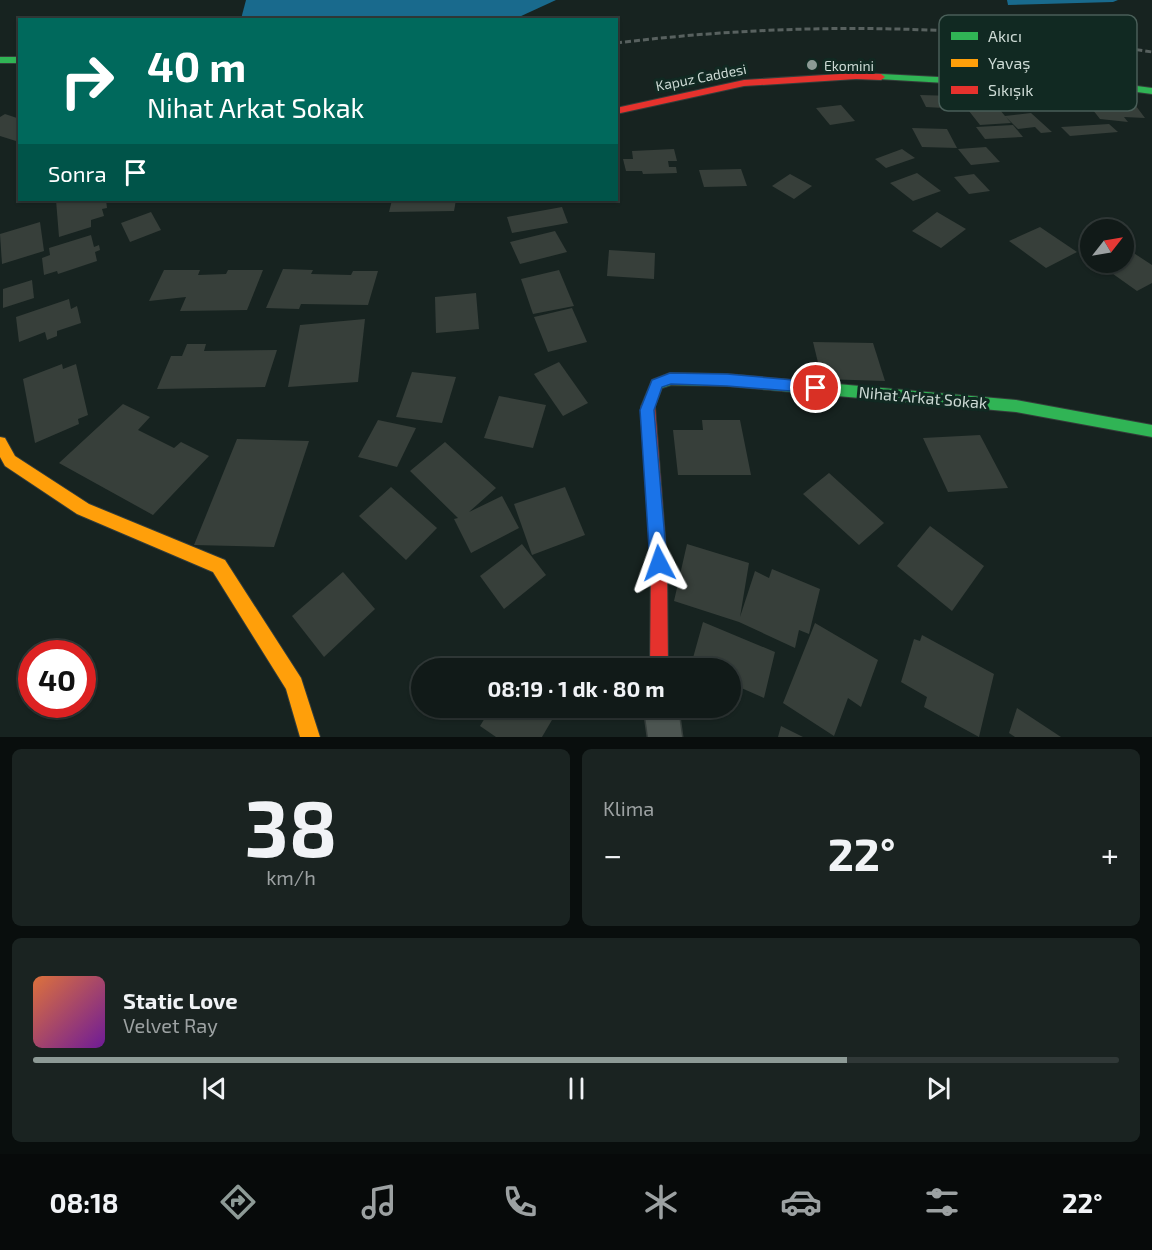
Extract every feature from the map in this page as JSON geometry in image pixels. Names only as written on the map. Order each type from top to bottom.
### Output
[{"type":"street","points":[[0,60],[18,60]]},
{"type":"street","name":"Kapuz Caddesi","points":[[618,111],[744,83],[856,76],[939,80]]},
{"type":"street","name":"Kapuz Caddesi","points":[[1137,89],[1152,91]]},
{"type":"street","name":"Nihat Arkat Sokak","points":[[658,658],[659,563],[647,410],[657,384],[670,379],[727,380],[1016,406],[1152,431]]},
{"type":"street","points":[[0,443],[10,461],[83,509],[219,566],[294,685],[310,737]]},
{"type":"street","points":[[662,718],[665,737]]},
{"type":"water","points":[[246,0],[556,0],[513,18],[241,18]]},
{"type":"water","points":[[1007,0],[1118,0],[1008,5]]},
{"type":"building","points":[[920,95],[939,96],[939,108],[926,107]]},
{"type":"building","points":[[841,105],[855,121],[830,125],[816,108]]},
{"type":"building","points":[[1137,107],[1145,118],[1124,117],[1128,122],[1100,119],[1094,111],[1137,111]]},
{"type":"building","points":[[969,111],[1001,111],[1005,116],[1031,113],[1052,132],[1041,133],[1035,127],[1018,129],[1006,117],[1011,123],[980,125]]},
{"type":"building","points":[[5,114],[18,118],[18,140],[0,136],[0,117]]},
{"type":"building","points":[[1109,124],[1118,132],[1070,136],[1061,127]]},
{"type":"building","points":[[1013,125],[1023,137],[985,139],[976,127]]},
{"type":"building","points":[[912,128],[947,129],[957,148],[922,147]]},
{"type":"building","points":[[986,147],[1000,162],[971,165],[958,149]]},
{"type":"building","points":[[674,149],[677,161],[668,161],[669,167],[676,167],[677,173],[643,174],[642,171],[626,171],[623,159],[633,159],[632,151]]},
{"type":"building","points":[[902,149],[915,158],[886,168],[875,159]]},
{"type":"building","points":[[741,169],[747,186],[704,187],[699,170]]},
{"type":"building","points":[[917,173],[941,191],[913,201],[890,183]]},
{"type":"building","points":[[790,174],[812,186],[794,199],[772,186]]},
{"type":"building","points":[[974,174],[990,191],[969,194],[954,177]]},
{"type":"building","points":[[56,201],[106,201],[107,208],[102,209],[104,216],[91,220],[91,227],[59,237]]},
{"type":"building","points":[[392,201],[456,201],[454,211],[389,212]]},
{"type":"building","points":[[562,207],[568,223],[512,233],[507,217]]},
{"type":"building","points":[[151,212],[161,230],[130,242],[121,223]]},
{"type":"building","points":[[937,212],[966,229],[941,248],[912,231]]},
{"type":"building","points":[[40,222],[44,251],[2,264],[0,234]]},
{"type":"building","points":[[1040,227],[1077,252],[1046,268],[1009,241]]},
{"type":"building","points":[[555,231],[567,252],[520,264],[510,242]]},
{"type":"building","points":[[91,235],[94,247],[99,245],[100,250],[95,252],[97,261],[58,274],[57,271],[44,275],[42,258],[50,255],[49,248]]},
{"type":"building","points":[[609,250],[655,253],[654,279],[607,276]]},
{"type":"building","points":[[1134,253],[1152,265],[1152,283],[1137,291],[1112,273],[1134,273]]},
{"type":"building","points":[[283,269],[313,270],[311,274],[351,275],[353,271],[378,271],[368,305],[301,304],[299,309],[266,308]]},
{"type":"building","points":[[164,270],[200,270],[198,275],[226,274],[228,270],[263,270],[247,310],[180,311],[186,297],[149,301]]},
{"type":"building","points":[[559,270],[574,306],[533,314],[521,279]]},
{"type":"building","points":[[32,280],[34,298],[3,308],[3,289]]},
{"type":"building","points":[[476,293],[479,329],[436,333],[435,297]]},
{"type":"building","points":[[69,299],[71,309],[77,306],[81,323],[57,331],[57,336],[47,340],[45,332],[19,342],[16,317]]},
{"type":"building","points":[[572,308],[587,342],[548,352],[534,317]]},
{"type":"building","points":[[365,319],[358,382],[288,387],[300,325]]},
{"type":"building","points":[[813,342],[873,343],[885,381],[822,379]]},
{"type":"building","points":[[187,344],[206,344],[204,351],[277,350],[265,387],[157,389],[171,356],[182,356]]},
{"type":"building","points":[[559,362],[588,403],[563,416],[534,374]]},
{"type":"building","points":[[62,364],[63,369],[76,364],[88,415],[78,419],[79,424],[35,443],[23,379]]},
{"type":"building","points":[[412,372],[456,377],[442,423],[396,417]]},
{"type":"building","points":[[499,396],[546,405],[533,448],[484,438]]},
{"type":"building","points":[[123,404],[150,417],[138,430],[174,448],[181,442],[209,456],[153,515],[59,463]]},
{"type":"building","points":[[378,420],[416,428],[397,467],[358,457]]},
{"type":"building","points":[[702,420],[740,420],[751,475],[678,475],[673,430],[703,430]]},
{"type":"building","points":[[980,435],[1008,488],[948,492],[923,438]]},
{"type":"building","points":[[237,439],[309,441],[274,547],[194,545]]},
{"type":"building","points":[[445,442],[496,488],[469,512],[502,496],[519,528],[471,553],[454,519],[458,518],[410,471]]},
{"type":"building","points":[[829,473],[884,523],[859,545],[803,494]]},
{"type":"building","points":[[391,487],[437,528],[406,560],[359,516]]},
{"type":"building","points":[[565,487],[585,535],[532,555],[514,504]]},
{"type":"building","points":[[930,526],[984,566],[952,611],[897,566]]},
{"type":"building","points":[[522,544],[546,575],[504,609],[480,576]]},
{"type":"building","points":[[687,544],[749,563],[740,617],[755,571],[769,578],[772,569],[820,589],[809,634],[799,630],[795,648],[739,622],[674,601]]},
{"type":"building","points":[[343,572],[375,609],[324,657],[292,616]]},
{"type":"building","points":[[703,622],[775,652],[764,698],[741,688],[741,658],[693,658]]},
{"type":"building","points":[[815,623],[878,660],[861,707],[848,698],[834,736],[783,703]]},
{"type":"building","points":[[922,635],[994,674],[979,737],[924,707],[927,697],[901,682],[914,639],[920,641]]},
{"type":"building","points":[[1017,708],[1061,737],[1015,737],[1009,733]]},
{"type":"building","points":[[485,718],[553,718],[542,737],[496,737],[480,726]]},
{"type":"building","points":[[781,726],[803,737],[778,737]]},
{"type":"railway","points":[[618,43],[751,31],[818,29],[939,31]]},
{"type":"railway","points":[[1137,50],[1152,52]]},
{"type":"traffic: fast","points":[[0,60],[18,60]]},
{"type":"traffic: fast","points":[[881,77],[939,80]]},
{"type":"traffic: fast","points":[[1137,89],[1152,91]]},
{"type":"traffic: fast","points":[[648,407],[657,384],[670,379],[727,380],[1016,406],[1152,431]]},
{"type":"traffic: slow","points":[[0,443],[10,461],[83,509],[219,566],[294,685],[310,737]]},
{"type":"traffic: jam","points":[[618,111],[744,83],[856,76],[881,77]]},
{"type":"traffic: jam","points":[[648,407],[659,563],[659,658]]},
{"type":"place","name":"Ekomini","points":[[812,65]]},
{"type":"route","points":[[659,563],[647,410],[657,384],[670,379],[727,380],[816,388]]}]
